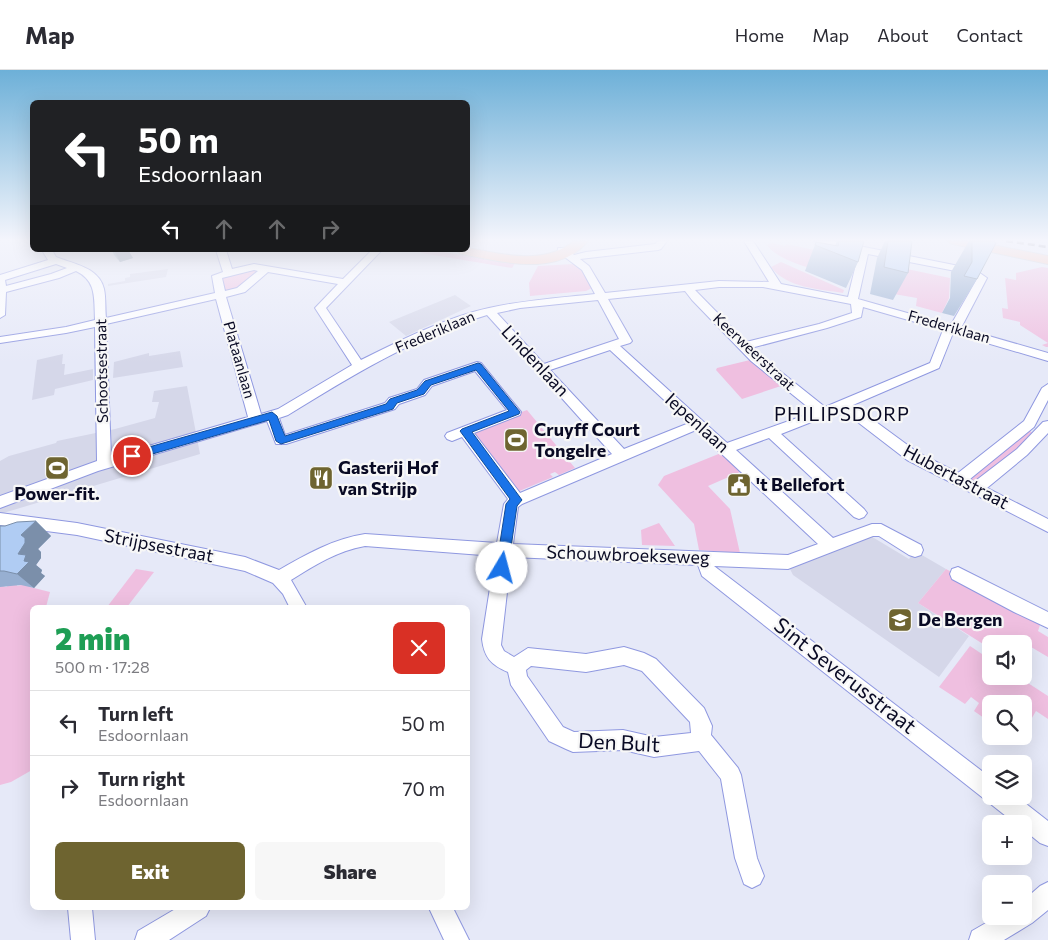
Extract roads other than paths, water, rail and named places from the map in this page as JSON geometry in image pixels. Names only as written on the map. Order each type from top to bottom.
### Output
[{"type":"street","points":[[0,315],[1,290],[29,282]]},
{"type":"street","name":"Schootsestraat","points":[[97,282],[99,289],[101,322],[104,464]]},
{"type":"street","name":"Plataanlaan","points":[[217,282],[256,421]]},
{"type":"street","points":[[0,340],[54,332],[241,290],[251,282]]},
{"type":"street","points":[[337,282],[345,283]]},
{"type":"street","points":[[542,368],[626,341],[594,282]]},
{"type":"street","points":[[773,282],[777,286]]},
{"type":"street","points":[[744,346],[823,326],[856,315],[855,302],[859,282]]},
{"type":"street","points":[[725,449],[844,405],[935,365],[953,327],[980,282]]},
{"type":"street","points":[[345,283],[320,309],[360,366]]},
{"type":"street","name":"Frederiklaan","points":[[0,502],[104,464],[272,416],[297,405],[360,366],[463,319],[489,311],[520,305],[688,287],[763,284],[855,302],[953,327],[1048,356]]},
{"type":"street","name":"Keerweerstraat","points":[[688,287],[696,298],[776,376],[824,413]]},
{"type":"street","name":"Lindenlaan","points":[[489,311],[622,456]]},
{"type":"street","name":"Iepenlaan","points":[[612,345],[830,545]]},
{"type":"street","points":[[272,416],[281,441],[390,406],[394,401],[421,392],[428,383],[478,366],[515,412],[458,434],[517,500]]},
{"type":"street","points":[[958,481],[1029,424],[1048,388]]},
{"type":"street","name":"Hubertastraat","points":[[844,405],[912,456],[1048,526]]},
{"type":"street","points":[[698,424],[511,504],[491,639],[492,651],[502,661],[516,666],[528,657],[586,663],[624,656],[638,659],[649,665],[697,715],[702,726],[702,738],[731,775],[746,858],[752,876]]},
{"type":"street","points":[[975,489],[1022,452],[1048,426]]},
{"type":"street","points":[[771,432],[860,513]]},
{"type":"street","name":"Strijpsestraat","points":[[0,519],[77,530],[226,559],[271,572],[280,578]]},
{"type":"street","name":"Schouwbroekseweg","points":[[280,578],[328,550],[356,541],[374,539],[505,550],[788,562],[872,530],[881,530],[916,550]]},
{"type":"street","name":"Sint Severusstraat","points":[[704,558],[708,572],[771,618],[982,784]]},
{"type":"street","points":[[958,574],[1048,620]]},
{"type":"street","points":[[280,578],[288,586],[298,605]]},
{"type":"street","name":"Den Bult","points":[[516,666],[518,679],[556,734],[573,742],[623,740],[654,747],[696,744],[702,738]]},
{"type":"street","points":[[1010,805],[1048,834]]},
{"type":"street","points":[[1032,908],[1048,894]]},
{"type":"street","points":[[80,910],[83,940]]},
{"type":"street","points":[[147,940],[195,910]]},
{"type":"street","points":[[443,910],[457,940]]},
{"type":"street","points":[[981,940],[1007,925]]},
{"type":"place","name":"Cruyff Court Tongelre","points":[[516,440]]},
{"type":"place","name":"Power-fit.","points":[[57,468]]},
{"type":"place","name":"Gasterij Hof van Strijp","points":[[321,478]]},
{"type":"place","name":"'t Bellefort","points":[[739,485]]},
{"type":"place","name":"De Bergen","points":[[900,620]]},
{"type":"district","name":"PHILIPSDORP","points":[[842,414]]}]
